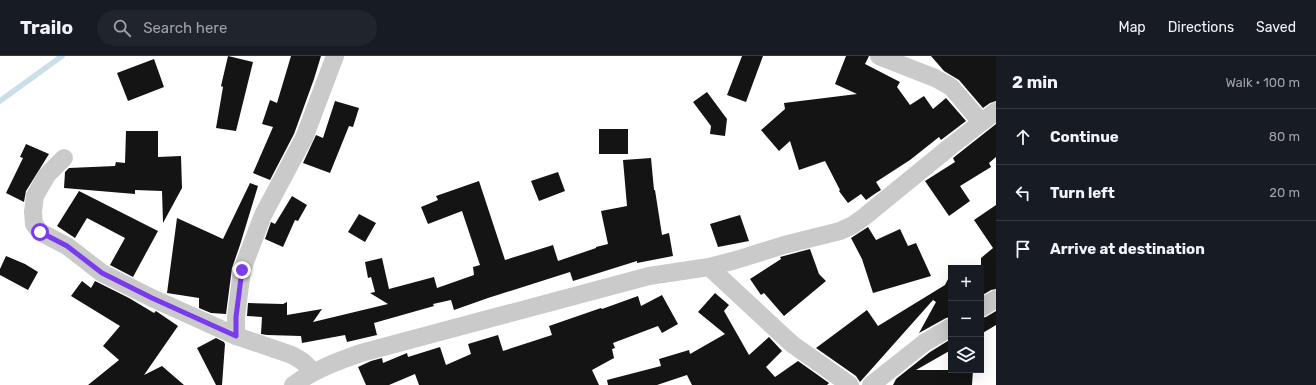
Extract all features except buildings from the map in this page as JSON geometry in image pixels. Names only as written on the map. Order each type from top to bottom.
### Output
[{"type":"street","points":[[236,336],[236,317],[242,270],[263,215],[304,138],[335,56]]},
{"type":"street","points":[[879,56],[934,78],[951,87],[981,122]]},
{"type":"street","points":[[293,385],[314,372],[361,353],[649,276],[709,267],[784,245],[840,231],[853,225],[996,111]]},
{"type":"street","points":[[64,158],[47,175],[35,196],[33,212],[34,224],[40,232],[67,246],[102,273],[152,298],[236,336],[292,355],[302,361],[314,372]]},
{"type":"street","points":[[709,267],[792,344],[850,385]]},
{"type":"street","points":[[984,306],[996,299]]},
{"type":"street","points":[[871,385],[924,343],[948,329]]},
{"type":"waterway","points":[[0,101],[62,56]]},
{"type":"route","points":[[40,232],[67,246],[102,273],[152,298],[236,336],[236,317],[242,270]]}]
